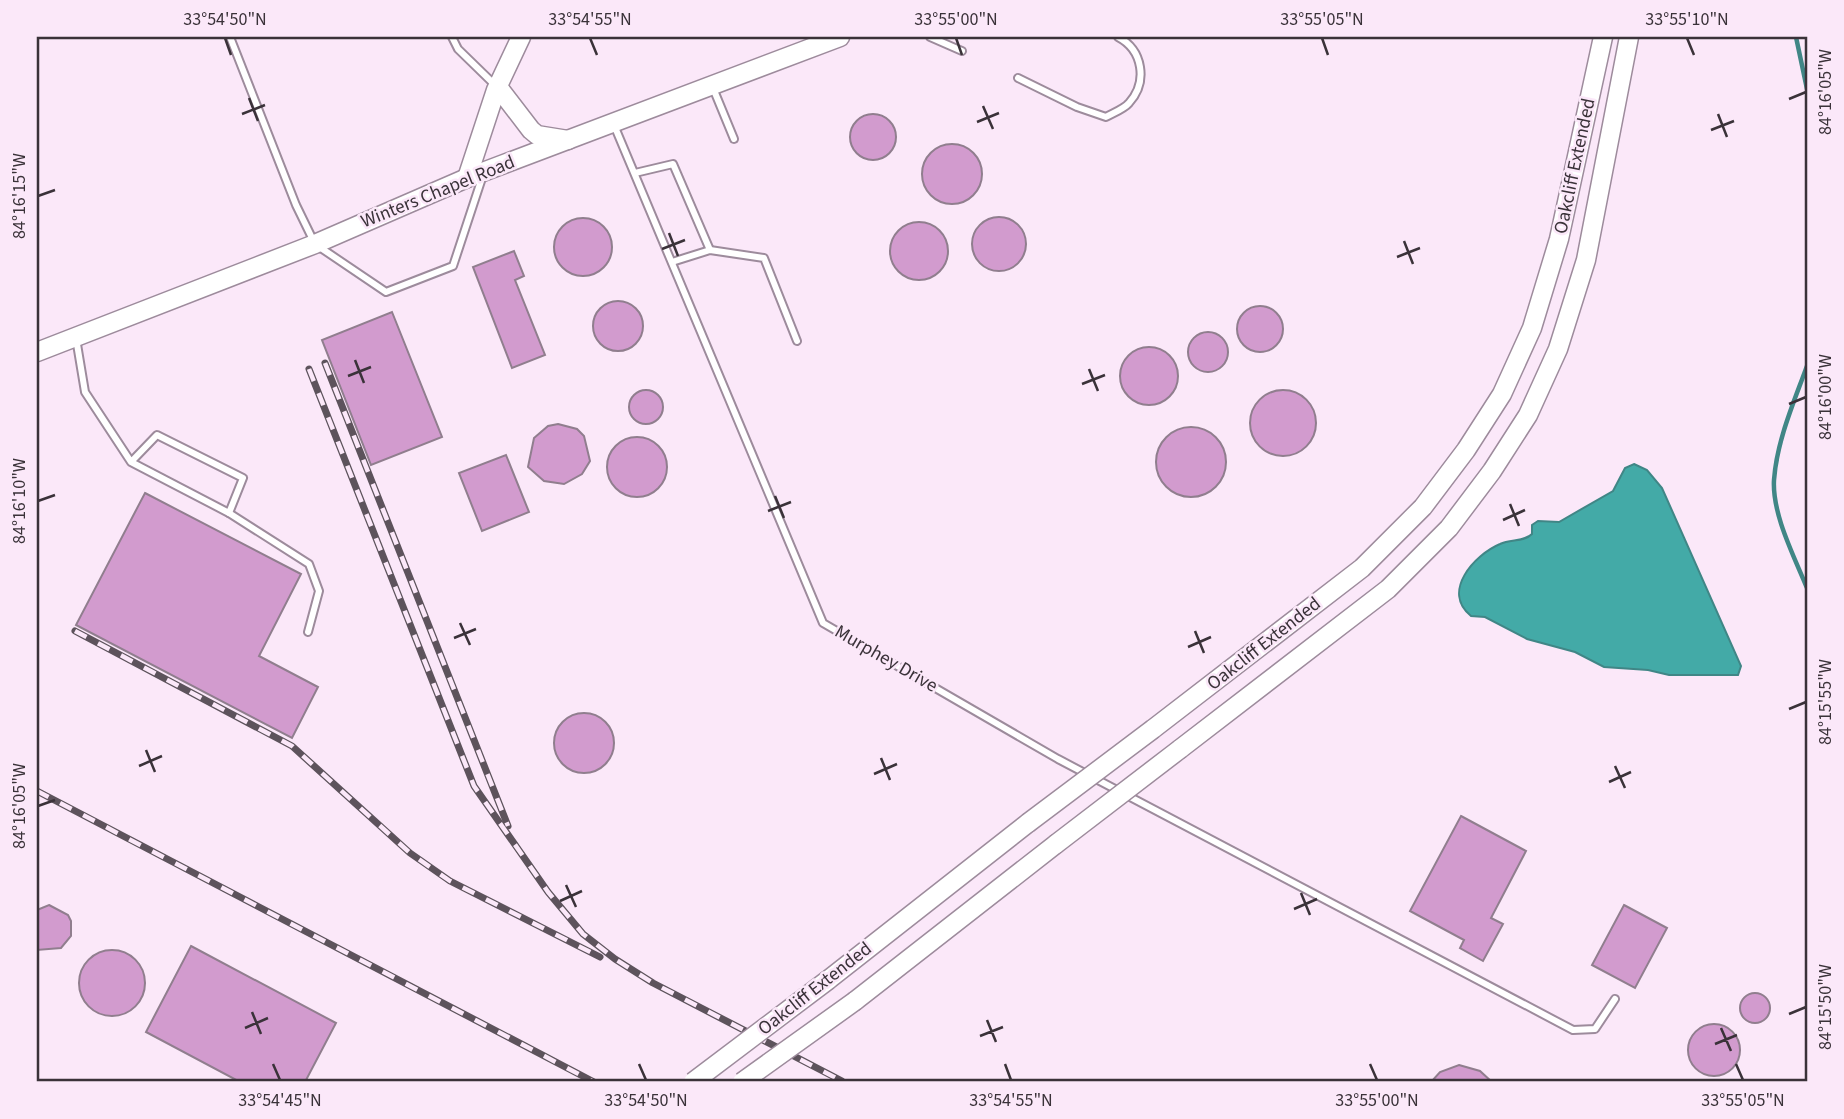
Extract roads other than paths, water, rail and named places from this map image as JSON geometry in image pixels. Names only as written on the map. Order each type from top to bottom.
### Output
[{"type":"main road","points":[[467,178],[498,87],[522,37]]},
{"type":"main road","name":"Winters Chapel Road","points":[[37,352],[315,244],[467,178],[840,37]]},
{"type":"main road","name":"Oakcliff Extended","points":[[693,1082],[1362,568],[1423,507],[1466,450],[1502,394],[1531,328],[1559,239],[1602,37]]},
{"type":"main road","name":"Oakcliff Extended","points":[[743,1082],[855,1001],[1388,589],[1449,528],[1492,471],[1528,415],[1558,349],[1586,260],[1629,37]]},
{"type":"main road","points":[[498,87],[537,135],[571,140]]},
{"type":"lane","points":[[230,37],[296,205],[315,244],[386,292],[453,267],[485,171]]},
{"type":"lane","points":[[452,37],[458,49],[498,87]]},
{"type":"lane","points":[[930,37],[962,51]]},
{"type":"lane","points":[[1018,78],[1077,107],[1106,117],[1127,106],[1135,95],[1142,72],[1138,57],[1118,37]]},
{"type":"lane","points":[[712,86],[734,139]]},
{"type":"lane","name":"Murphey Drive","points":[[614,124],[823,623],[1058,759],[1573,1030],[1595,1029],[1615,999]]},
{"type":"lane","points":[[635,173],[673,164],[710,250]]},
{"type":"lane","points":[[672,262],[710,250],[764,258],[797,341]]},
{"type":"lane","points":[[76,336],[85,392],[131,462],[229,513],[309,564],[319,592],[308,632]]},
{"type":"lane","points":[[131,462],[157,435],[243,478],[229,513]]},
{"type":"waterway","points":[[1796,37],[1807,89]]},
{"type":"waterway","points":[[1807,366],[1782,436],[1774,480],[1780,521],[1807,588]]},
{"type":"railway","points":[[325,363],[508,826]]},
{"type":"railway","points":[[309,369],[474,786],[548,892],[583,934],[615,959],[653,983],[842,1081]]},
{"type":"railway","points":[[75,631],[292,746],[410,853],[450,881],[600,957]]},
{"type":"railway","points":[[37,791],[594,1082]]}]
